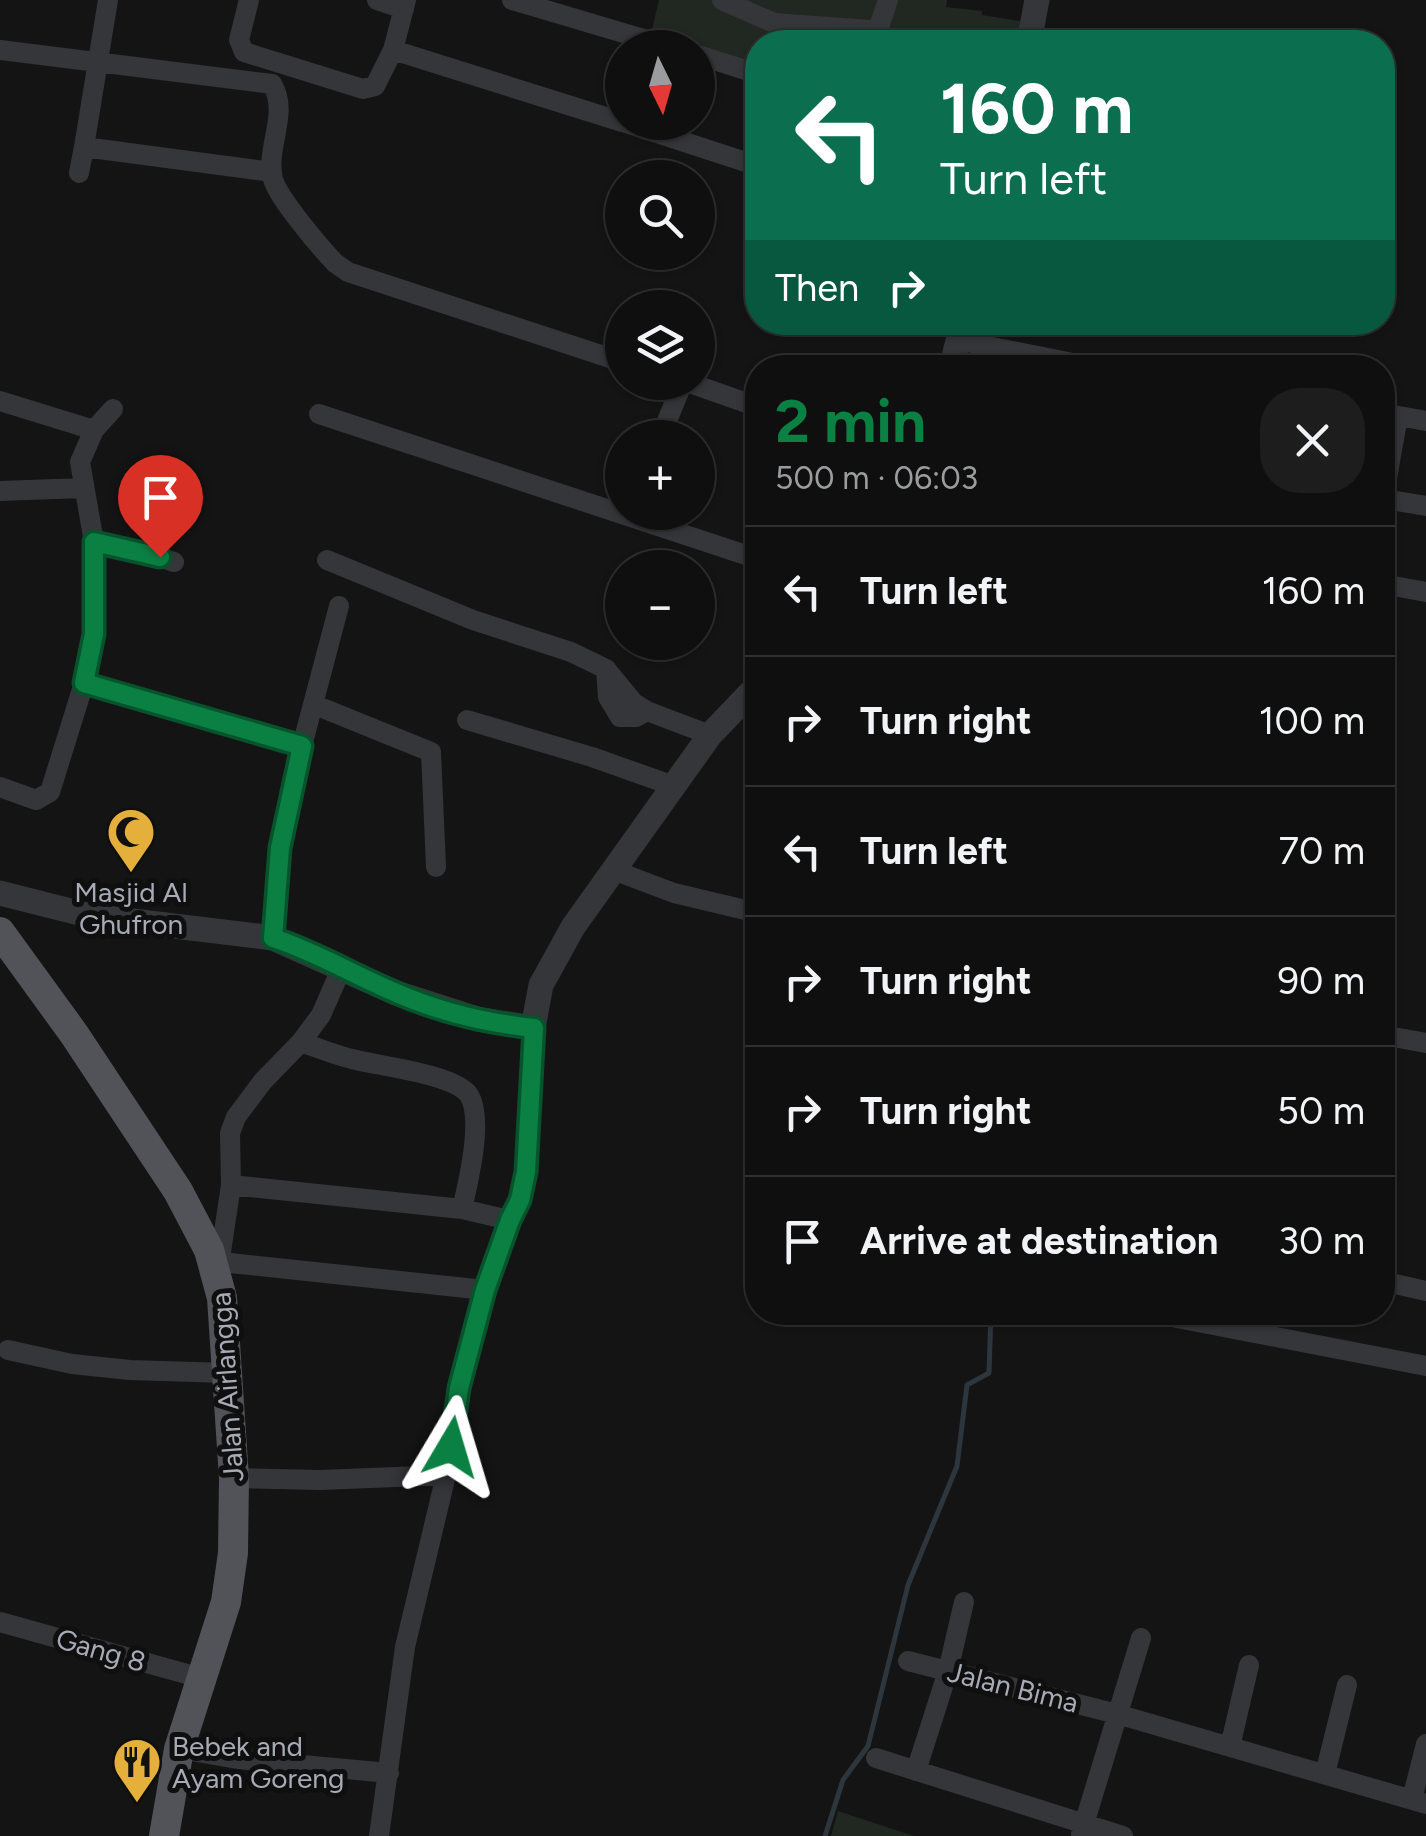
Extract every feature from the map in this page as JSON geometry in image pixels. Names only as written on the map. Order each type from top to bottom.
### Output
[{"type":"main road","name":"Jalan Airlangga","points":[[0,932],[74,1034],[178,1191],[219,1268],[226,1323],[236,1522],[226,1602],[179,1749],[164,1836]]},
{"type":"street","points":[[78,174],[108,0]]},
{"type":"street","points":[[249,0],[239,40],[244,52],[363,89],[375,86],[393,50],[405,4],[377,0]]},
{"type":"street","points":[[512,0],[613,30]]},
{"type":"street","points":[[722,0],[774,23],[870,30],[879,27],[888,0]]},
{"type":"street","points":[[1031,30],[1036,0]]},
{"type":"street","points":[[0,50],[272,84],[278,95],[279,113],[272,172],[275,185],[324,252],[348,272],[605,356]]},
{"type":"street","points":[[393,50],[605,116]]},
{"type":"street","points":[[715,60],[745,70]]},
{"type":"street","points":[[678,140],[745,162]]},
{"type":"street","points":[[84,147],[272,172]]},
{"type":"street","points":[[975,335],[1050,355]]},
{"type":"street","points":[[715,392],[745,403]]},
{"type":"street","points":[[0,401],[94,430]]},
{"type":"street","points":[[0,787],[36,800],[50,792],[84,683],[94,634],[94,542],[83,488],[82,454],[94,430],[113,408]]},
{"type":"street","points":[[319,414],[745,555]]},
{"type":"street","points":[[1395,415],[1426,421]]},
{"type":"street","points":[[0,491],[83,488]]},
{"type":"street","points":[[1395,503],[1426,506]]},
{"type":"street","points":[[94,542],[174,562]]},
{"type":"street","points":[[327,560],[473,620],[571,652],[606,669],[606,688],[614,713],[626,719],[647,711],[710,735]]},
{"type":"street","points":[[1395,586],[1426,592]]},
{"type":"street","points":[[273,938],[280,848],[339,606]]},
{"type":"street","points":[[84,683],[302,746]]},
{"type":"street","points":[[378,1836],[406,1647],[446,1475],[459,1388],[485,1290],[520,1200],[526,1172],[534,1028],[541,985],[573,927],[672,785],[710,735],[745,699]]},
{"type":"street","points":[[314,704],[433,754],[436,867]]},
{"type":"street","points":[[467,720],[672,785]]},
{"type":"street","points":[[612,870],[674,893],[745,910]]},
{"type":"street","points":[[0,893],[92,916],[273,938],[396,993],[450,1012],[534,1028]]},
{"type":"street","points":[[342,967],[320,1014],[301,1042],[263,1081],[236,1117],[230,1133],[231,1185],[219,1268],[485,1290]]},
{"type":"street","points":[[1395,1037],[1426,1042]]},
{"type":"street","points":[[301,1042],[445,1081],[465,1090],[473,1106],[474,1133],[472,1168],[462,1209]]},
{"type":"street","points":[[231,1185],[462,1209],[510,1220]]},
{"type":"street","points":[[1395,1284],[1426,1291]]},
{"type":"street","points":[[1254,1325],[1426,1366]]},
{"type":"street","points":[[8,1350],[72,1364],[227,1373]]},
{"type":"street","points":[[234,1478],[320,1480],[446,1475]]},
{"type":"street","points":[[916,1771],[948,1671],[964,1602]]},
{"type":"street","name":"Gang 8","points":[[0,1622],[202,1678]]},
{"type":"street","points":[[1082,1830],[1140,1638]]},
{"type":"street","name":"Jalan Bima","points":[[908,1661],[1117,1714],[1419,1801]]},
{"type":"street","points":[[1230,1747],[1249,1665]]},
{"type":"street","points":[[1324,1774],[1347,1685]]},
{"type":"street","points":[[1419,1801],[1426,1744]]},
{"type":"street","points":[[179,1749],[238,1759],[389,1773]]},
{"type":"street","points":[[876,1758],[1082,1830],[1123,1836]]},
{"type":"shaded area","points":[[659,0],[947,0],[946,7],[1026,22],[1024,30],[745,30],[745,62],[715,52],[715,30],[652,30]]},
{"type":"shaded area","points":[[838,1811],[914,1836],[831,1836]]},
{"type":"waterway","points":[[825,1836],[843,1780],[868,1746],[908,1585],[957,1466],[967,1385],[989,1373],[991,1325]]},
{"type":"place","name":"Masjid Al Ghufron","points":[[131,874]]},
{"type":"place","name":"Bebek and Ayam Goreng","points":[[137,1804]]},
{"type":"route","points":[[160,557],[94,542],[94,634],[84,683],[302,746],[280,848],[273,938],[396,993],[450,1012],[534,1028],[526,1172],[520,1200],[485,1290],[459,1388],[451,1447]]}]
